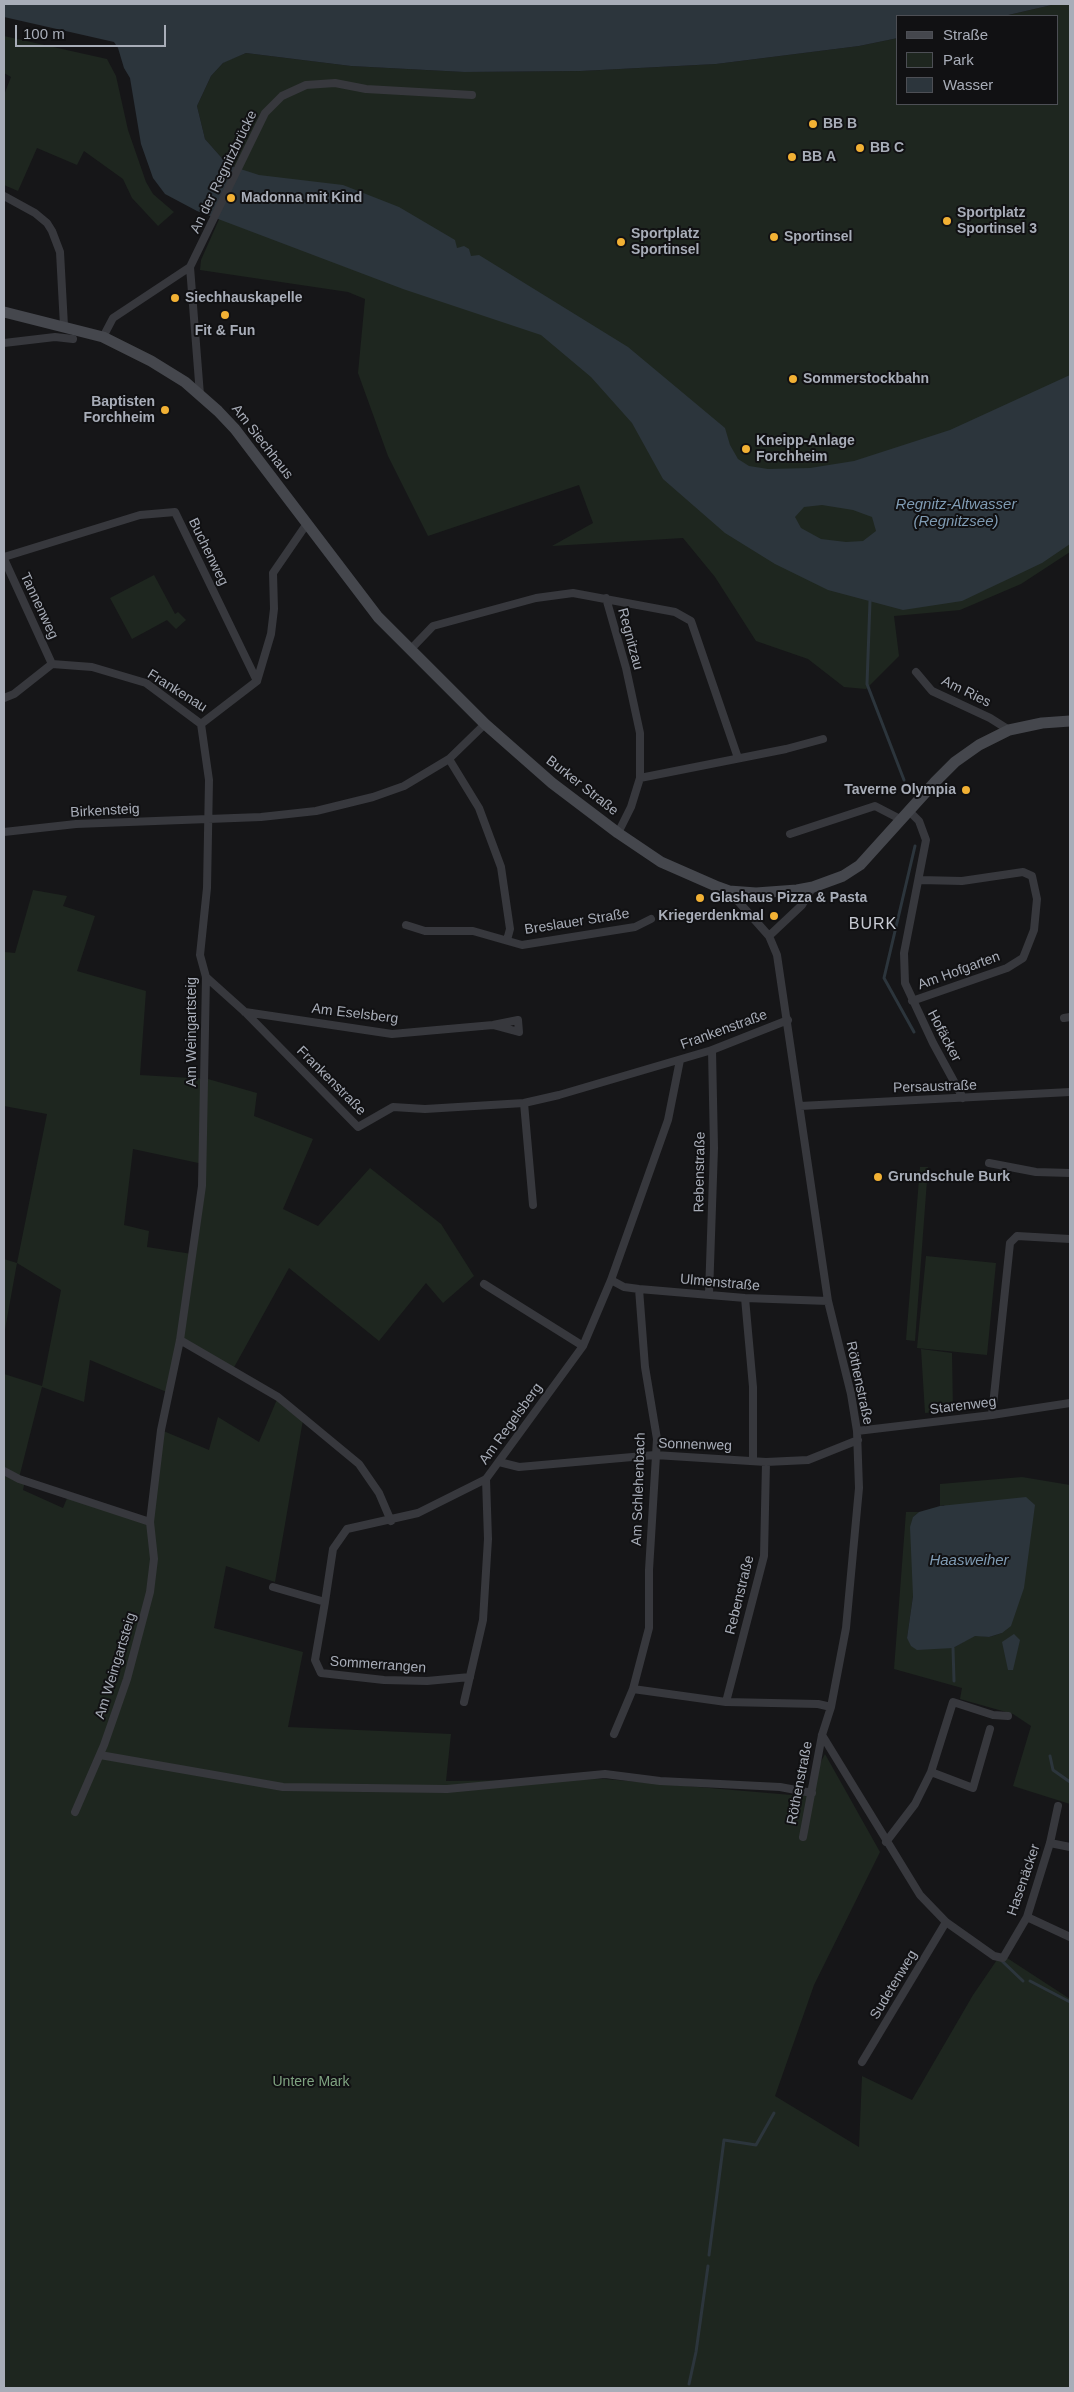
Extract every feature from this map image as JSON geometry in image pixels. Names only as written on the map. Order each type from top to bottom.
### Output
[{"type":"main road","name":"Am Siechhaus","points":[[4,312],[103,337],[151,361],[200,395],[235,429],[306,525]]},
{"type":"main road","name":"Burker Straße","points":[[306,525],[363,600],[410,650],[485,724],[552,783],[618,833],[661,862],[687,875],[729,891],[756,893],[813,888],[843,876],[860,865],[955,762],[979,745],[1009,730],[1042,723],[1070,721]]},
{"type":"street","name":"An der Regnitzbrücke","points":[[190,267],[210,230],[242,158],[265,113],[282,96],[306,85],[335,83],[366,89],[472,95]]},
{"type":"street","points":[[4,196],[35,213],[52,230],[60,252],[64,326]]},
{"type":"street","points":[[103,337],[113,318],[190,267],[200,395]]},
{"type":"street","points":[[4,343],[55,337],[73,339]]},
{"type":"street","name":"Buchenweg","points":[[4,558],[140,514],[175,512],[257,682]]},
{"type":"street","points":[[257,682],[271,634],[274,609],[274,573],[306,525]]},
{"type":"street","name":"Tannenweg","points":[[4,558],[52,664]]},
{"type":"street","name":"Regnitzau","points":[[410,650],[433,626],[536,598],[573,593],[606,598],[626,668],[640,733],[640,778],[631,807],[618,833]]},
{"type":"street","points":[[606,598],[675,612],[691,621],[738,758]]},
{"type":"street","points":[[4,698],[14,694],[52,664]]},
{"type":"street","name":"Frankenau","points":[[52,664],[92,668],[146,684],[201,724],[257,682]]},
{"type":"street","name":"Am Ries","points":[[916,672],[932,691],[990,718],[1009,730]]},
{"type":"street","name":"Am Weingartsteig","points":[[75,1812],[100,1755],[127,1679],[150,1592],[154,1559],[150,1522],[161,1430],[180,1340],[202,1186],[206,977],[200,955],[207,888],[209,780],[201,724]]},
{"type":"street","name":"Birkensteig","points":[[4,832],[76,824],[261,816],[316,811],[364,800],[404,786],[449,759],[485,724]]},
{"type":"street","points":[[640,778],[786,749],[823,739]]},
{"type":"street","name":"Breslauer Straße","points":[[449,759],[479,808],[501,867],[510,929],[507,940]]},
{"type":"street","points":[[790,834],[875,806],[906,816]]},
{"type":"street","name":"Hofäcker","points":[[906,816],[919,821],[926,840],[904,962],[905,982],[912,1001],[963,1098]]},
{"type":"street","name":"Am Hofgarten","points":[[912,1001],[1007,968],[1023,958],[1034,930],[1037,899],[1032,876],[1023,872],[962,881],[920,880]]},
{"type":"street","points":[[769,936],[802,905],[813,888]]},
{"type":"street","name":"Röthenstraße","points":[[729,891],[769,936],[777,955],[828,1302],[851,1394],[858,1440],[859,1488],[846,1628],[831,1707],[822,1735],[803,1837]]},
{"type":"street","name":"Breslauer Straße","points":[[406,925],[425,931],[473,931],[522,945],[634,927],[651,919]]},
{"type":"street","name":"Frankenstraße","points":[[206,977],[244,1012],[358,1127],[393,1107],[426,1109],[524,1103],[559,1095],[712,1050],[788,1020]]},
{"type":"street","name":"Am Eselsberg","points":[[244,1012],[392,1034],[493,1025]]},
{"type":"street","name":"Rebenstraße","points":[[709,1294],[714,1148],[712,1050]]},
{"type":"street","name":"Am Regelsberg","points":[[325,1602],[333,1549],[347,1529],[391,1521],[418,1513],[486,1479],[583,1346],[611,1280],[668,1120],[680,1060]]},
{"type":"street","name":"Persaustraße","points":[[800,1106],[1070,1092]]},
{"type":"street","points":[[524,1103],[533,1205]]},
{"type":"street","points":[[989,1163],[1036,1172],[1070,1174]]},
{"type":"street","points":[[992,1415],[1010,1244],[1017,1236],[1070,1239]]},
{"type":"street","name":"Ulmenstraße","points":[[611,1280],[624,1287],[639,1289],[745,1298],[828,1302]]},
{"type":"street","points":[[484,1284],[583,1346]]},
{"type":"street","name":"Am Schlehenbach","points":[[614,1734],[632,1689],[649,1628],[649,1570],[657,1439],[645,1367],[639,1289]]},
{"type":"street","points":[[745,1298],[753,1387],[753,1460]]},
{"type":"street","points":[[180,1340],[278,1397],[359,1464],[379,1493],[391,1521]]},
{"type":"street","name":"Starenweg","points":[[857,1431],[992,1415],[1070,1403]]},
{"type":"street","name":"Sonnenweg","points":[[499,1462],[519,1467],[655,1455],[766,1462],[808,1460],[858,1440]]},
{"type":"street","name":"Rebenstraße","points":[[726,1702],[764,1556],[766,1462]]},
{"type":"street","points":[[4,1471],[19,1479],[150,1522]]},
{"type":"street","points":[[464,1702],[483,1620],[488,1539],[486,1479]]},
{"type":"street","points":[[273,1587],[325,1602]]},
{"type":"street","name":"Sommerrangen","points":[[325,1602],[314,1660],[321,1673],[384,1680],[419,1681],[470,1677]]},
{"type":"street","points":[[632,1689],[726,1702],[818,1704],[831,1707]]},
{"type":"street","points":[[886,1842],[915,1804],[931,1772],[953,1702],[993,1715],[1008,1716]]},
{"type":"street","points":[[931,1772],[973,1788],[990,1728]]},
{"type":"street","points":[[822,1735],[920,1895],[946,1922]]},
{"type":"street","points":[[100,1755],[283,1787],[447,1790],[605,1774],[660,1781],[780,1787],[812,1793]]},
{"type":"street","name":"Hasenäcker","points":[[946,1922],[994,1956],[1003,1958],[1026,1917],[1050,1843],[1058,1806]]},
{"type":"street","points":[[1050,1843],[1070,1847]]},
{"type":"street","points":[[1026,1917],[1070,1937]]},
{"type":"street","name":"Sudetenweg","points":[[862,2062],[946,1922]]},
{"type":"green space","points":[[1056,4],[1070,4],[1070,552],[1021,584],[960,610],[894,616],[899,656],[866,689],[844,687],[808,659],[756,641],[715,577],[683,538],[552,546],[593,523],[579,485],[428,536],[388,456],[358,373],[365,299],[348,292],[200,270],[201,260],[241,170],[228,165],[205,139],[197,106],[211,76],[224,62],[246,53],[351,66],[464,72],[581,71],[716,64],[859,46],[896,38],[896,105],[1059,105],[1059,15],[1008,15]]},
{"type":"green space","points":[[4,36],[107,59],[116,76],[128,130],[146,182],[153,194],[174,212],[158,226],[132,198],[123,179],[84,151],[77,165],[37,148],[18,191],[4,185],[4,95],[11,77],[4,73]]},
{"type":"green space","points":[[154,575],[175,614],[178,612],[186,620],[176,629],[167,620],[132,639],[110,598]]},
{"type":"green space","name":"Untere Mark","points":[[33,890],[67,896],[63,906],[95,916],[77,971],[146,991],[140,1075],[208,1079],[257,1093],[254,1116],[313,1139],[283,1209],[318,1226],[370,1168],[441,1224],[474,1276],[443,1303],[426,1283],[379,1341],[289,1268],[232,1371],[180,1341],[169,1393],[90,1360],[84,1402],[42,1387],[19,1478],[25,1481],[23,1490],[63,1508],[68,1496],[150,1522],[161,1430],[209,1450],[218,1417],[259,1442],[278,1397],[303,1420],[275,1582],[226,1566],[214,1628],[303,1652],[288,1727],[451,1734],[446,1781],[605,1779],[803,1796],[825,1754],[880,1852],[814,1985],[775,2096],[859,2147],[862,2076],[912,2100],[973,1995],[1001,1954],[1070,1999],[1070,2388],[4,2388],[4,1374],[42,1386],[61,1290],[17,1263],[47,1114],[4,1106],[4,952],[15,953]],"holes":[[[133,1149],[203,1164],[192,1254],[147,1247],[149,1231],[124,1225]]]},
{"type":"green space","points":[[920,1167],[928,1167],[915,1341],[906,1340]]},
{"type":"green space","points":[[926,1256],[996,1263],[987,1355],[917,1348]]},
{"type":"green space","points":[[4,1259],[17,1263],[4,1335]]},
{"type":"green space","points":[[921,1349],[952,1353],[953,1411],[925,1413]]},
{"type":"green space","points":[[1022,1477],[1070,1485],[1070,1804],[1013,1786],[1031,1726],[1013,1714],[960,1699],[962,1688],[894,1669],[906,1512],[919,1512],[913,1517],[913,1596],[907,1638],[953,1648],[975,1635],[989,1637],[1002,1633],[944,1505],[940,1506],[940,1484]]},
{"type":"water","name":"Regnitz-Altwasser (Regnitzsee)","points":[[4,4],[1056,4],[1008,15],[896,15],[896,38],[859,46],[716,64],[581,71],[464,72],[351,66],[246,53],[223,63],[211,76],[197,106],[205,139],[228,165],[259,175],[343,185],[399,207],[455,240],[457,248],[464,246],[469,249],[471,256],[479,255],[628,347],[725,428],[730,445],[738,459],[749,466],[768,469],[810,468],[854,461],[950,430],[1070,375],[1070,544],[1042,563],[962,601],[903,610],[828,590],[775,564],[725,533],[663,479],[632,423],[591,377],[541,335],[403,289],[197,211],[165,194],[153,178],[141,144],[130,78],[114,42],[4,17]],"holes":[[[822,505],[853,510],[872,517],[876,531],[863,541],[846,542],[821,539],[801,528],[795,517],[804,507]]]},
{"type":"water","name":"Haasweiher","points":[[1026,1497],[1035,1505],[1024,1588],[1011,1626],[1002,1633],[989,1637],[975,1636],[953,1648],[917,1650],[911,1646],[907,1638],[913,1596],[910,1527],[913,1517],[919,1512],[940,1506]]},
{"type":"water","points":[[1014,1634],[1020,1640],[1013,1670],[1008,1670],[1002,1642]]},
{"type":"waterway","points":[[870,601],[867,684],[904,780]]},
{"type":"waterway","points":[[914,1032],[884,978],[915,846]]},
{"type":"waterway","points":[[953,1648],[954,1681]]},
{"type":"waterway","points":[[1050,1756],[1053,1770],[1070,1782]]},
{"type":"waterway","points":[[1002,1961],[1023,1981]]},
{"type":"waterway","points":[[1030,1981],[1070,2002]]},
{"type":"waterway","points":[[709,2255],[724,2140],[756,2145],[774,2113]]},
{"type":"waterway","points":[[689,2384],[696,2352],[708,2266]]},
{"type":"place","name":"BB B","points":[[813,124]]},
{"type":"place","name":"BB C","points":[[860,148]]},
{"type":"place","name":"BB A","points":[[792,157]]},
{"type":"place","name":"Madonna mit Kind","points":[[231,198]]},
{"type":"place","name":"Sportplatz Sportinsel 3","points":[[947,221]]},
{"type":"place","name":"Sportinsel","points":[[774,237]]},
{"type":"place","name":"Sportplatz Sportinsel","points":[[621,242]]},
{"type":"place","name":"Siechhauskapelle","points":[[175,298]]},
{"type":"place","name":"Fit & Fun","points":[[225,315]]},
{"type":"place","name":"Sommerstockbahn","points":[[793,379]]},
{"type":"place","name":"Baptisten Forchheim","points":[[165,410]]},
{"type":"place","name":"Kneipp-Anlage Forchheim","points":[[746,449]]},
{"type":"place","name":"Taverne Olympia","points":[[966,790]]},
{"type":"place","name":"Glashaus Pizza & Pasta","points":[[700,898]]},
{"type":"place","name":"Kriegerdenkmal","points":[[774,916]]},
{"type":"place","name":"Grundschule Burk","points":[[878,1177]]},
{"type":"district","name":"BURK","points":[[873,925]]}]
